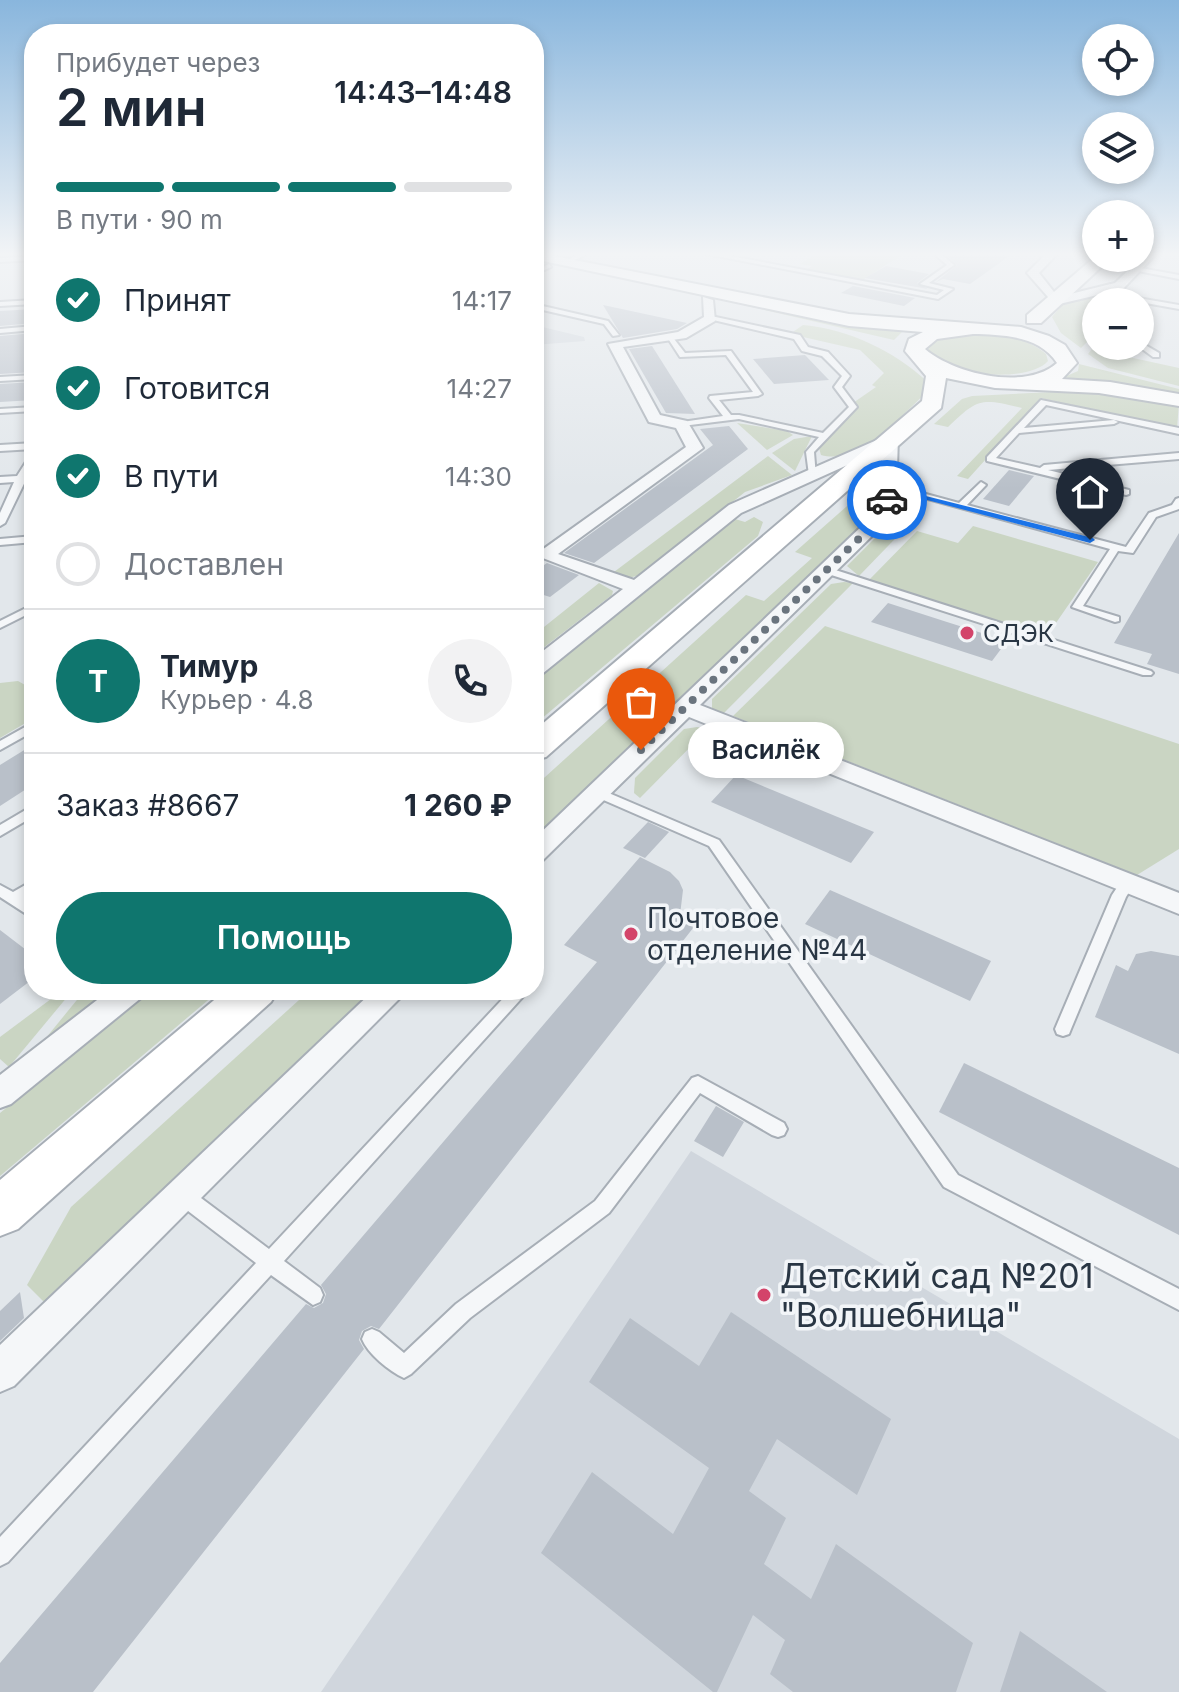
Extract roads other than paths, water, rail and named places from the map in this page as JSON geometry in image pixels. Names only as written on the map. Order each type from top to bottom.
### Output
[{"type":"main road","points":[[848,331],[960,376],[1102,387],[1179,400]]},
{"type":"main road","points":[[933,403],[936,376],[915,351],[916,343],[924,336],[950,331]]},
{"type":"main road","points":[[999,331],[1053,345],[1091,364],[1179,388]]},
{"type":"main road","points":[[544,740],[933,403],[960,391],[1035,380],[1063,370],[1067,363],[1043,331]]},
{"type":"main road","points":[[0,1212],[244,1000]]},
{"type":"street","points":[[544,550],[695,448],[682,424],[654,419],[615,344],[671,337],[679,331]]},
{"type":"street","points":[[544,660],[735,509],[892,439],[887,503],[871,527],[544,844]]},
{"type":"street","points":[[544,555],[637,587]]},
{"type":"street","points":[[684,707],[1179,904]]},
{"type":"street","points":[[0,1094],[118,1000]]},
{"type":"street","points":[[0,1372],[383,1000]]},
{"type":"lane","points":[[612,331],[615,335]]},
{"type":"lane","points":[[778,331],[797,337],[805,349],[825,354],[846,376],[838,387],[853,407],[810,452],[813,475]]},
{"type":"lane","points":[[671,337],[683,355],[728,353],[743,373],[758,394],[713,398],[729,418]]},
{"type":"lane","points":[[0,379],[24,378]]},
{"type":"lane","points":[[1126,492],[990,459],[1044,402],[1179,431]]},
{"type":"lane","points":[[0,411],[24,410]]},
{"type":"lane","points":[[682,424],[739,417],[825,436]]},
{"type":"lane","points":[[1017,431],[1130,421]]},
{"type":"lane","points":[[0,448],[24,447]]},
{"type":"lane","points":[[1032,469],[1179,456]]},
{"type":"lane","points":[[0,523],[24,472]]},
{"type":"lane","points":[[0,480],[20,479]]},
{"type":"lane","points":[[961,506],[981,485]]},
{"type":"lane","points":[[889,487],[1129,551],[1152,515],[1176,507],[1179,501]]},
{"type":"lane","points":[[0,542],[24,541]]},
{"type":"lane","points":[[1115,619],[1077,607],[1116,547]]},
{"type":"lane","points":[[826,570],[1147,673]]},
{"type":"lane","points":[[0,625],[24,612]]},
{"type":"lane","points":[[0,746],[24,732]]},
{"type":"lane","points":[[597,792],[714,843],[951,1181],[1179,1300]]},
{"type":"lane","points":[[0,831],[24,816]]},
{"type":"lane","points":[[1063,1029],[1119,895],[1127,884]]},
{"type":"lane","points":[[6,895],[24,907]]},
{"type":"lane","points":[[0,1554],[512,1000]]},
{"type":"lane","points":[[372,1339],[404,1367],[463,1311],[602,1207],[698,1083],[778,1129]]},
{"type":"lane","points":[[182,1195],[313,1295]]},
{"type":"place","name":"СДЭК","points":[[967,633]]},
{"type":"place","name":"Василёк","points":[[641,750]]},
{"type":"place","name":"Почтовое отделение №44","points":[[631,934]]},
{"type":"place","name":"Детский сад №201 \"Волшебница\"","points":[[764,1295]]}]
